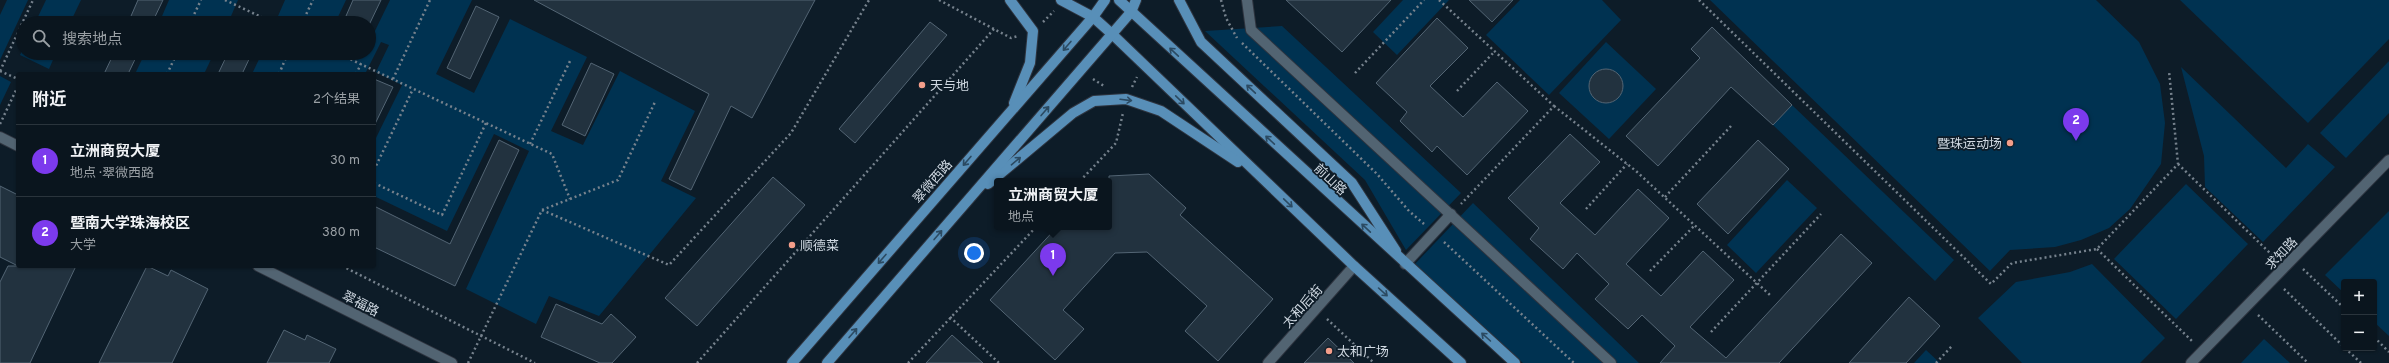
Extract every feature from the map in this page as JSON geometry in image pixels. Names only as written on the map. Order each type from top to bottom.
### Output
[{"type":"main road","points":[[1010,0],[1033,31],[1030,63],[1011,111]]},
{"type":"main road","name":"翠微西路","points":[[792,363],[1093,17],[1105,0]]},
{"type":"main road","name":"前山路","points":[[1119,0],[1405,264],[1515,363]]},
{"type":"main road","points":[[827,363],[1131,12],[1136,0]]},
{"type":"main road","points":[[1179,0],[1201,42],[1352,184],[1405,264]]},
{"type":"main road","points":[[1062,1],[1093,17],[1112,34],[1354,266],[1461,363]]},
{"type":"main road","points":[[996,178],[1072,113],[1094,101],[1126,99],[1161,111],[1260,176]]},
{"type":"main road","points":[[965,204],[994,179]]},
{"type":"street","points":[[1246,0],[1251,30],[1611,363]]},
{"type":"street","points":[[0,137],[16,145]]},
{"type":"street","name":"求知路","points":[[2191,363],[2389,160]]},
{"type":"street","points":[[1405,264],[1451,214]]},
{"type":"street","name":"太和后街","points":[[1268,363],[1354,266]]},
{"type":"street","name":"翠福路","points":[[262,268],[452,363]]},
{"type":"path","points":[[26,16],[33,0]]},
{"type":"path","points":[[193,16],[201,0]]},
{"type":"path","points":[[225,0],[259,16]]},
{"type":"path","points":[[305,16],[313,0]]},
{"type":"path","points":[[393,79],[430,0]]},
{"type":"path","points":[[542,210],[669,265],[791,133],[868,0]]},
{"type":"path","points":[[939,0],[1011,38],[1033,31],[1062,1]]},
{"type":"path","points":[[1221,0],[1226,18],[1243,45],[1378,174],[1409,211],[1574,363]]},
{"type":"path","points":[[1355,73],[1424,0]]},
{"type":"path","points":[[1439,0],[1554,106],[1628,164],[1771,296]]},
{"type":"path","points":[[1700,0],[1991,284],[2012,263],[2097,249],[2178,164]]},
{"type":"path","points":[[697,363],[994,29]]},
{"type":"path","points":[[16,37],[0,71],[16,78]]},
{"type":"path","points":[[1457,91],[1495,51]]},
{"type":"path","points":[[530,144],[571,59]]},
{"type":"path","points":[[168,72],[174,60]]},
{"type":"path","points":[[280,72],[285,60]]},
{"type":"path","points":[[352,60],[552,154],[570,199]]},
{"type":"path","points":[[357,72],[361,64]]},
{"type":"path","points":[[1083,178],[1116,143],[1126,99],[1144,65]]},
{"type":"path","points":[[1080,71],[1126,99]]},
{"type":"path","points":[[2169,71],[2178,164],[2285,267]]},
{"type":"path","points":[[376,166],[413,88]]},
{"type":"path","points":[[0,124],[16,90]]},
{"type":"path","points":[[468,363],[542,210],[618,180],[656,102]]},
{"type":"path","points":[[1451,214],[1554,106]]},
{"type":"path","points":[[376,184],[442,215],[486,123]]},
{"type":"path","points":[[1665,197],[1731,126]]},
{"type":"path","points":[[1586,208],[1628,164]]},
{"type":"path","points":[[1711,332],[1821,214]]},
{"type":"path","points":[[1650,271],[1695,225]]},
{"type":"path","points":[[908,363],[1033,230]]},
{"type":"path","points":[[2097,249],[2203,351]]},
{"type":"path","points":[[2293,259],[2341,305]]},
{"type":"path","points":[[346,268],[535,363]]},
{"type":"path","points":[[2273,279],[2341,344]]},
{"type":"path","points":[[2248,305],[2308,363]]},
{"type":"path","points":[[1316,309],[1374,363]]},
{"type":"path","points":[[950,317],[999,363]]},
{"type":"path","points":[[2377,340],[2389,352]]},
{"type":"path","points":[[1936,363],[1952,346]]},
{"type":"path","points":[[2348,351],[2361,363]]},
{"type":"shaded area","points":[[7,0],[28,0],[21,16],[16,16],[16,26],[0,60],[0,15]]},
{"type":"shaded area","points":[[46,0],[81,0],[73,16],[38,16]]},
{"type":"shaded area","points":[[169,0],[238,0],[231,16],[162,16]]},
{"type":"shaded area","points":[[285,0],[346,0],[338,16],[278,16]]},
{"type":"shaded area","points":[[390,0],[472,0],[436,74],[474,93],[510,19],[587,57],[551,131],[583,145],[620,71],[695,111],[661,181],[696,198],[599,316],[549,296],[536,324],[466,289],[529,151],[494,134],[447,231],[376,197],[376,138],[402,85],[376,72],[389,45],[381,42],[376,52],[376,29]]},
{"type":"shaded area","points":[[1403,0],[1449,0],[1397,55],[1373,32]]},
{"type":"shaded area","points":[[1520,0],[1602,0],[1621,20],[1549,95],[1486,35]]},
{"type":"shaded area","name":"暨珠运动场","points":[[1710,0],[2096,0],[2139,42],[2160,84],[2165,123],[2161,164],[2130,209],[2109,228],[2081,240],[2055,247],[2010,250],[1990,271]]},
{"type":"shaded area","points":[[2180,0],[2389,0],[2389,39],[2308,123]]},
{"type":"shaded area","points":[[1282,26],[1461,193],[1406,250],[1365,180],[1205,31]]},
{"type":"shaded area","points":[[1606,42],[1656,89],[1609,139],[1559,93]]},
{"type":"shaded area","points":[[30,60],[53,60],[49,69]]},
{"type":"shaded area","points":[[142,60],[211,60],[205,72],[136,72]]},
{"type":"shaded area","points":[[259,60],[372,60],[366,72],[253,72]]},
{"type":"shaded area","points":[[2389,61],[2389,113],[2346,158],[2320,133]]},
{"type":"shaded area","points":[[2181,67],[2286,168],[2308,144],[2335,167],[2263,242],[2205,187],[2204,156]]},
{"type":"shaded area","points":[[0,76],[11,82],[0,105]]},
{"type":"shaded area","points":[[1792,105],[1954,260],[1935,281],[1773,125]]},
{"type":"shaded area","points":[[1787,180],[1817,208],[1756,273],[1727,245]]},
{"type":"shaded area","points":[[2186,184],[2248,244],[2176,319],[2114,259]]},
{"type":"shaded area","points":[[1473,203],[1639,363],[1523,363],[1414,265]]},
{"type":"shaded area","points":[[2389,211],[2389,336],[2377,325],[2377,279],[2341,279],[2341,290],[2325,275]]},
{"type":"shaded area","points":[[2092,264],[2165,338],[2140,363],[2022,363],[1978,318],[2016,282],[2070,272]]},
{"type":"shaded area","points":[[2264,339],[2290,363],[2241,363]]},
{"type":"shaded area","points":[[1926,350],[1940,363],[1914,363]]},
{"type":"building","points":[[138,0],[163,0],[155,16],[131,16]]},
{"type":"building","points":[[353,0],[381,0],[373,16],[346,16]]},
{"type":"building","points":[[534,0],[815,0],[752,118],[731,106],[691,190],[669,179],[709,94]]},
{"type":"building","points":[[1286,0],[1391,0],[1342,52]]},
{"type":"building","points":[[1469,0],[1513,0],[1492,22]]},
{"type":"building","points":[[476,6],[499,17],[470,79],[447,68]]},
{"type":"building","points":[[1437,18],[1468,48],[1430,86],[1463,117],[1497,82],[1528,111],[1467,175],[1437,146],[1432,152],[1400,121],[1407,112],[1376,83]]},
{"type":"building","points":[[930,22],[947,35],[855,143],[839,129]]},
{"type":"building","points":[[1712,27],[1792,105],[1773,125],[1731,87],[1658,166],[1626,136],[1700,58],[1691,49]]},
{"type":"building","points":[[111,60],[135,60],[129,72],[105,72]]},
{"type":"building","points":[[225,60],[249,60],[243,72],[219,72]]},
{"type":"building","points":[[591,63],[614,74],[585,136],[562,125]]},
{"type":"building","points":[[1603,69],[1609,69],[1613,70],[1620,76],[1623,86],[1622,93],[1616,100],[1609,103],[1603,103],[1599,102],[1592,96],[1589,89],[1589,83],[1590,79],[1596,72]]},
{"type":"building","points":[[376,80],[393,87],[376,122]]},
{"type":"building","points":[[1570,134],[1600,162],[1560,203],[1595,235],[1638,189],[1669,218],[1626,264],[1661,296],[1703,251],[1734,280],[1690,327],[1726,358],[1841,234],[1872,263],[1779,363],[1660,363],[1675,346],[1642,315],[1628,329],[1595,299],[1609,284],[1577,253],[1563,269],[1530,239],[1539,228],[1508,198]]},
{"type":"building","points":[[499,140],[519,150],[455,286],[376,248],[376,207],[450,244]]},
{"type":"building","points":[[1758,140],[1789,169],[1728,234],[1697,204]]},
{"type":"building","points":[[1149,174],[1186,208],[1180,215],[1273,299],[1218,361],[1185,331],[1207,306],[1147,252],[1115,253],[1063,310],[1084,329],[1055,360],[990,300],[1054,230],[1112,230],[1112,178],[1109,178],[1109,176]]},
{"type":"building","points":[[773,177],[805,205],[697,326],[665,298]]},
{"type":"building","points":[[0,186],[16,194],[16,265],[0,257]]},
{"type":"building","points":[[8,266],[16,266],[16,268],[75,268],[30,363],[0,363],[0,282]]},
{"type":"building","points":[[146,268],[151,268],[168,276],[171,270],[208,289],[172,363],[99,363]]},
{"type":"building","points":[[1909,297],[1940,326],[1906,363],[1849,363]]},
{"type":"building","points":[[556,304],[602,324],[611,314],[636,337],[612,363],[600,363],[541,337]]},
{"type":"building","points":[[284,330],[305,340],[307,335],[336,349],[329,363],[267,363]]},
{"type":"building","points":[[952,335],[983,363],[926,363]]},
{"type":"building","name":"太和广场","points":[[1328,338],[1354,363],[1304,363]]},
{"type":"place","name":"天与地","points":[[922,85]]},
{"type":"place","name":"暨南大学珠海校区","points":[[2076,141]]},
{"type":"place","name":"暨珠运动场","points":[[2010,143]]},
{"type":"place","name":"顺德菜","points":[[792,245]]},
{"type":"place","name":"立洲商贸大厦","points":[[1053,276]]},
{"type":"place","name":"太和广场","points":[[1329,351]]}]
